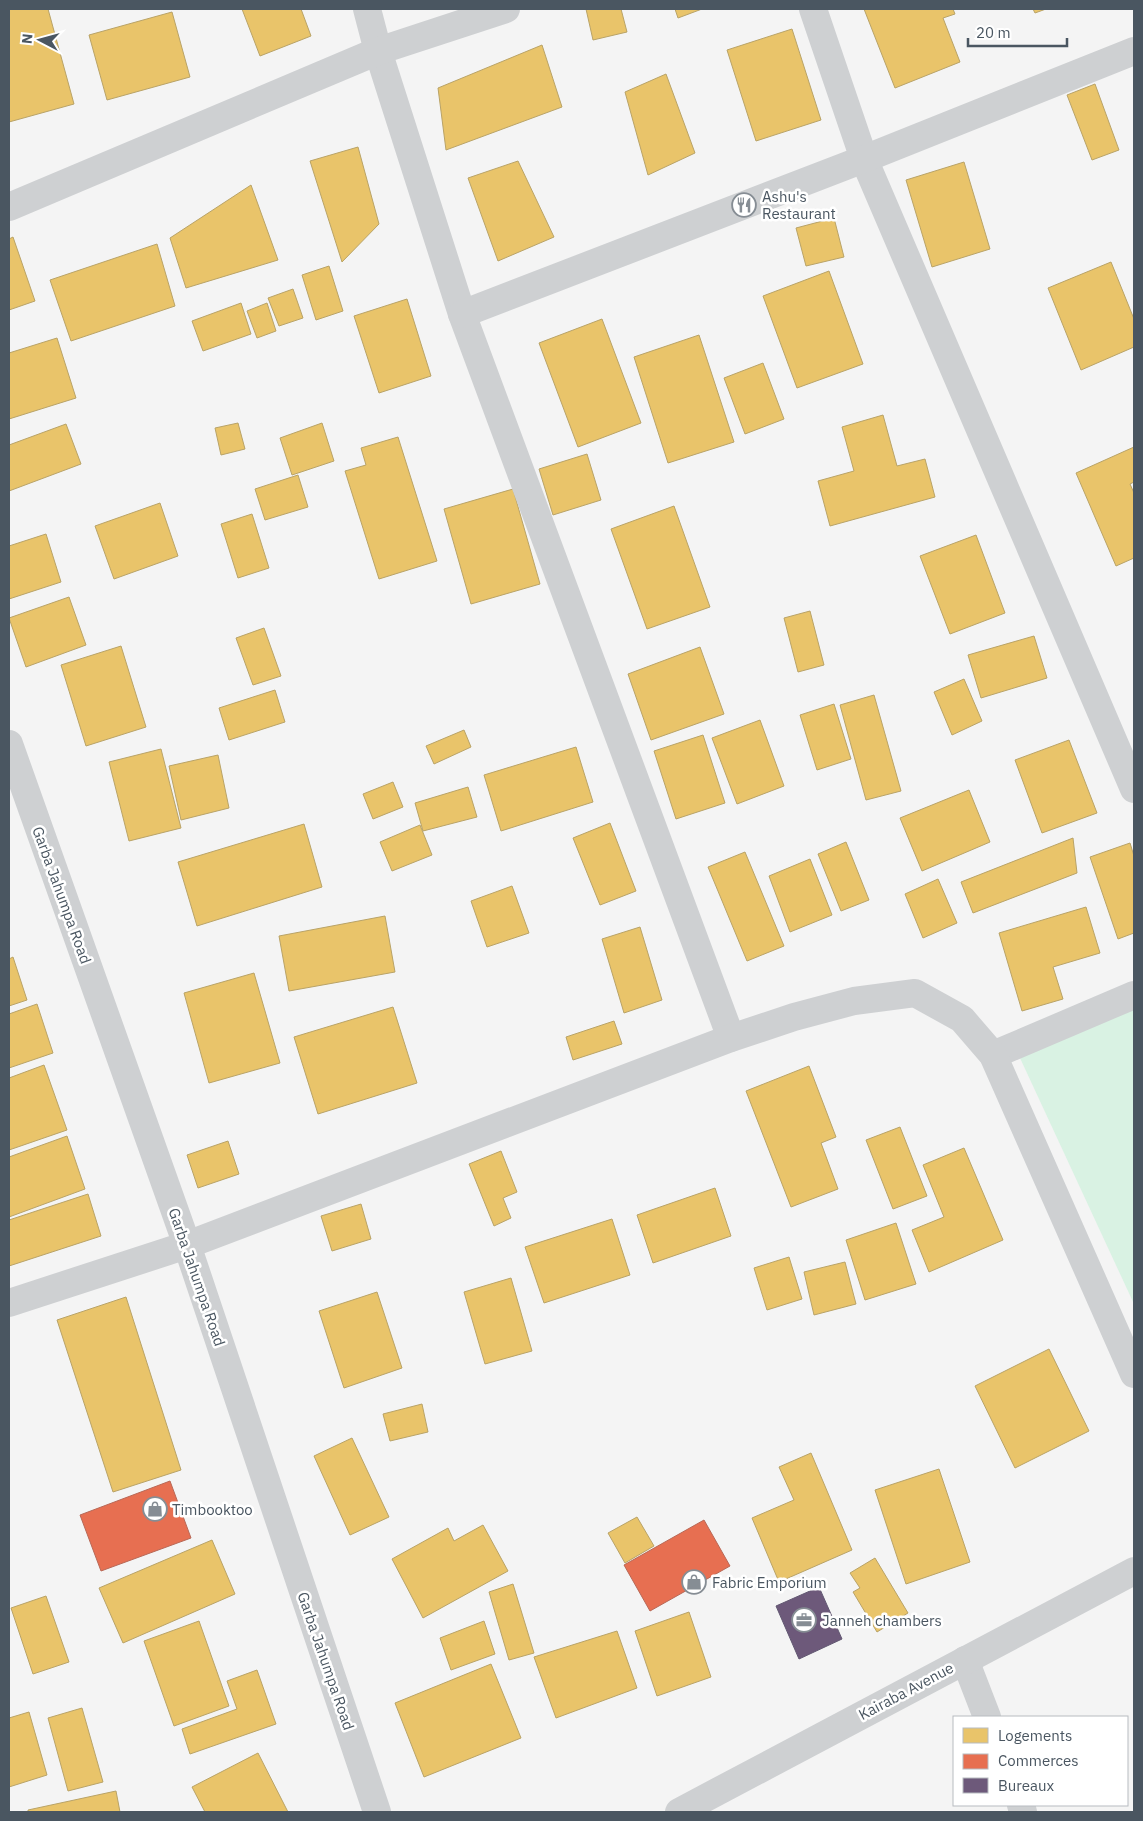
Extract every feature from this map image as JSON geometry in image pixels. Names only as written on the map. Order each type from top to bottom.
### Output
[{"type":"street","points":[[367,9],[378,51],[462,314],[730,1038]]},
{"type":"street","points":[[9,207],[378,51],[506,9]]},
{"type":"street","points":[[813,9],[864,159],[1134,788]]},
{"type":"street","points":[[462,314],[864,159],[1134,51]]},
{"type":"street","name":"Garba Jahumpa Road","points":[[9,747],[186,1245],[377,1812]]},
{"type":"street","points":[[9,1303],[186,1245],[730,1038],[794,1017],[854,1001],[915,993],[962,1020],[993,1055],[1134,1374]]},
{"type":"street","points":[[993,1055],[1134,995]]},
{"type":"street","name":"Kairaba Avenue","points":[[679,1812],[1134,1571]]},
{"type":"street","points":[[966,1660],[987,1716]]},
{"type":"green space","points":[[1134,1004],[1134,1304],[1020,1058]]},
{"type":"building: Logements","points":[[9,9],[48,9],[74,104],[9,122]]},
{"type":"building: Logements","points":[[242,9],[301,9],[311,36],[260,56]]},
{"type":"building: Logements","points":[[586,9],[621,9],[627,32],[593,40]]},
{"type":"building: Logements","points":[[675,9],[702,9],[678,18]]},
{"type":"building: Logements","points":[[864,9],[953,9],[955,14],[943,18],[960,62],[895,88]]},
{"type":"building: Logements","points":[[1033,9],[1046,9],[1035,13]]},
{"type":"building: Logements","points":[[172,12],[190,77],[107,100],[89,35]]},
{"type":"building: Logements","points":[[792,29],[821,120],[756,141],[727,50]]},
{"type":"building: Logements","points":[[542,45],[562,107],[446,150],[438,88]]},
{"type":"building: Logements","points":[[666,74],[695,153],[648,175],[625,92]]},
{"type":"building: Logements","points":[[1095,84],[1119,150],[1092,160],[1067,95]]},
{"type":"building: Logements","points":[[358,147],[379,224],[342,262],[310,161]]},
{"type":"building: Logements","points":[[518,161],[554,237],[498,261],[468,178]]},
{"type":"building: Logements","points":[[964,162],[990,249],[932,267],[906,180]]},
{"type":"building: Logements","points":[[251,185],[278,260],[186,288],[170,238]]},
{"type":"building: Logements","points":[[834,218],[844,257],[806,266],[796,228]]},
{"type":"building: Logements","points":[[13,237],[35,301],[9,310],[9,239]]},
{"type":"building: Logements","points":[[157,244],[175,306],[71,341],[50,280]]},
{"type":"building: Logements","points":[[1111,262],[1134,319],[1134,347],[1081,370],[1048,288]]},
{"type":"building: Logements","points":[[329,266],[343,311],[316,320],[302,275]]},
{"type":"building: Logements","points":[[829,271],[863,364],[797,388],[763,296]]},
{"type":"building: Logements","points":[[293,289],[303,318],[279,326],[268,298]]},
{"type":"building: Logements","points":[[407,299],[431,376],[379,393],[354,316]]},
{"type":"building: Logements","points":[[241,303],[251,334],[203,351],[192,321]]},
{"type":"building: Logements","points":[[267,303],[276,331],[257,338],[247,311]]},
{"type":"building: Logements","points":[[602,319],[641,423],[578,447],[539,343]]},
{"type":"building: Logements","points":[[699,335],[734,442],[668,463],[634,357]]},
{"type":"building: Logements","points":[[57,338],[76,398],[9,419],[9,353]]},
{"type":"building: Logements","points":[[763,363],[784,419],[745,434],[724,378]]},
{"type":"building: Logements","points":[[883,415],[897,466],[925,459],[935,497],[830,526],[818,481],[854,471],[842,427]]},
{"type":"building: Logements","points":[[238,423],[245,449],[221,455],[215,428]]},
{"type":"building: Logements","points":[[322,423],[334,461],[292,475],[280,438]]},
{"type":"building: Logements","points":[[66,424],[81,464],[9,491],[9,445]]},
{"type":"building: Logements","points":[[398,437],[437,561],[379,579],[345,471],[366,465],[361,448]]},
{"type":"building: Logements","points":[[1134,447],[1134,482],[1130,484],[1134,493],[1134,558],[1116,566],[1076,473]]},
{"type":"building: Logements","points":[[587,454],[601,500],[553,515],[539,469]]},
{"type":"building: Logements","points":[[298,475],[308,507],[265,520],[255,489]]},
{"type":"building: Logements","points":[[513,489],[540,584],[471,604],[444,509]]},
{"type":"building: Logements","points":[[160,503],[178,556],[114,579],[95,526]]},
{"type":"building: Logements","points":[[674,506],[710,607],[647,629],[611,529]]},
{"type":"building: Logements","points":[[252,514],[269,568],[238,578],[221,524]]},
{"type":"building: Logements","points":[[46,534],[61,582],[9,599],[9,546]]},
{"type":"building: Logements","points":[[976,535],[1005,613],[950,634],[920,556]]},
{"type":"building: Logements","points":[[69,597],[86,645],[26,667],[9,618]]},
{"type":"building: Logements","points":[[810,611],[824,665],[798,672],[784,618]]},
{"type":"building: Logements","points":[[264,628],[281,676],[253,685],[236,638]]},
{"type":"building: Logements","points":[[1034,636],[1047,678],[981,698],[968,655]]},
{"type":"building: Logements","points":[[121,646],[146,727],[86,746],[61,665]]},
{"type":"building: Logements","points":[[700,647],[724,714],[651,740],[628,674]]},
{"type":"building: Logements","points":[[964,679],[982,721],[952,735],[934,692]]},
{"type":"building: Logements","points":[[275,690],[285,722],[229,740],[219,708]]},
{"type":"building: Logements","points":[[874,695],[901,791],[866,800],[840,705]]},
{"type":"building: Logements","points":[[834,704],[851,759],[817,770],[800,715]]},
{"type":"building: Logements","points":[[760,720],[784,786],[737,804],[712,738]]},
{"type":"building: Logements","points":[[464,730],[471,747],[434,764],[426,746]]},
{"type":"building: Logements","points":[[703,735],[725,803],[676,819],[654,751]]},
{"type":"building: Logements","points":[[1069,740],[1097,813],[1042,833],[1015,760]]},
{"type":"building: Logements","points":[[576,747],[593,802],[501,831],[484,775]]},
{"type":"building: Logements","points":[[161,749],[181,828],[129,841],[109,762]]},
{"type":"building: Logements","points":[[218,755],[229,808],[181,820],[169,766]]},
{"type":"building: Logements","points":[[393,782],[403,807],[373,819],[363,794]]},
{"type":"building: Logements","points":[[468,787],[477,817],[423,831],[415,803]]},
{"type":"building: Logements","points":[[969,790],[990,842],[922,871],[900,818]]},
{"type":"building: Logements","points":[[610,823],[636,891],[600,905],[573,838]]},
{"type":"building: Logements","points":[[304,824],[322,887],[197,926],[178,862]]},
{"type":"building: Logements","points":[[420,825],[432,855],[392,871],[380,842]]},
{"type":"building: Logements","points":[[1073,838],[1077,873],[973,913],[961,882]]},
{"type":"building: Logements","points":[[846,842],[869,900],[841,911],[818,854]]},
{"type":"building: Logements","points":[[1130,843],[1134,856],[1134,933],[1118,939],[1090,857]]},
{"type":"building: Logements","points":[[745,852],[784,946],[747,961],[708,867]]},
{"type":"building: Logements","points":[[810,859],[832,915],[790,932],[769,876]]},
{"type":"building: Logements","points":[[938,879],[957,923],[923,938],[905,894]]},
{"type":"building: Logements","points":[[512,886],[529,933],[487,947],[471,901]]},
{"type":"building: Logements","points":[[1086,907],[1100,953],[1053,967],[1063,999],[1022,1011],[999,933]]},
{"type":"building: Logements","points":[[385,916],[395,972],[289,991],[279,936]]},
{"type":"building: Logements","points":[[640,927],[662,1000],[624,1013],[602,939]]},
{"type":"building: Logements","points":[[13,957],[27,1000],[9,1006],[9,959]]},
{"type":"building: Logements","points":[[254,973],[280,1063],[209,1083],[184,993]]},
{"type":"building: Logements","points":[[37,1004],[53,1053],[9,1068],[9,1014]]},
{"type":"building: Logements","points":[[393,1007],[417,1083],[318,1114],[294,1037]]},
{"type":"building: Logements","points":[[614,1021],[622,1044],[573,1060],[566,1037]]},
{"type":"building: Logements","points":[[44,1065],[67,1130],[9,1150],[9,1078]]},
{"type":"building: Logements","points":[[809,1066],[836,1137],[821,1143],[838,1189],[791,1207],[746,1091]]},
{"type":"building: Logements","points":[[900,1127],[927,1196],[893,1209],[866,1140]]},
{"type":"building: Logements","points":[[67,1136],[85,1189],[9,1217],[9,1157]]},
{"type":"building: Logements","points":[[228,1141],[239,1174],[198,1188],[187,1155]]},
{"type":"building: Logements","points":[[964,1148],[1003,1240],[929,1272],[912,1230],[944,1217],[923,1165]]},
{"type":"building: Logements","points":[[501,1151],[517,1192],[503,1198],[511,1218],[494,1226],[469,1164]]},
{"type":"building: Logements","points":[[715,1188],[731,1236],[653,1263],[637,1215]]},
{"type":"building: Logements","points":[[88,1194],[101,1236],[9,1266],[9,1220]]},
{"type":"building: Logements","points":[[361,1204],[371,1239],[332,1251],[321,1216]]},
{"type":"building: Logements","points":[[612,1219],[630,1275],[544,1303],[525,1247]]},
{"type":"building: Logements","points":[[896,1223],[916,1284],[865,1300],[846,1240]]},
{"type":"building: Logements","points":[[789,1257],[802,1299],[767,1310],[754,1268]]},
{"type":"building: Logements","points":[[845,1262],[856,1304],[814,1315],[804,1272]]},
{"type":"building: Logements","points":[[511,1278],[532,1351],[485,1364],[464,1292]]},
{"type":"building: Logements","points":[[377,1292],[402,1368],[344,1388],[319,1311]]},
{"type":"building: Logements","points":[[126,1297],[181,1470],[113,1492],[57,1320]]},
{"type":"building: Logements","points":[[1049,1349],[1089,1431],[1015,1468],[975,1386]]},
{"type":"building: Logements","points":[[422,1404],[428,1432],[390,1441],[383,1414]]},
{"type":"building: Logements","points":[[352,1438],[389,1517],[350,1535],[314,1456]]},
{"type":"building: Logements","points":[[811,1453],[852,1550],[779,1582],[752,1518],[794,1500],[779,1467]]},
{"type":"building: Logements","points":[[939,1469],[970,1562],[906,1584],[875,1490]]},
{"type":"building: Logements","points":[[637,1517],[654,1546],[625,1563],[608,1533]]},
{"type":"building: Logements","points":[[483,1525],[508,1571],[423,1618],[392,1559],[448,1528],[454,1541]]},
{"type":"building: Logements","points":[[212,1540],[235,1594],[123,1643],[99,1588]]},
{"type":"building: Logements","points":[[875,1558],[908,1613],[877,1632],[853,1592],[860,1588],[850,1573]]},
{"type":"building: Logements","points":[[513,1584],[534,1653],[509,1660],[489,1592]]},
{"type":"building: Logements","points":[[46,1596],[69,1662],[33,1674],[11,1608]]},
{"type":"building: Logements","points":[[689,1612],[711,1677],[657,1696],[635,1631]]},
{"type":"building: Logements","points":[[199,1621],[229,1706],[174,1726],[144,1641]]},
{"type":"building: Logements","points":[[484,1621],[495,1654],[451,1670],[440,1638]]},
{"type":"building: Logements","points":[[617,1631],[637,1688],[556,1718],[534,1657]]},
{"type":"building: Logements","points":[[491,1664],[521,1738],[424,1777],[395,1703]]},
{"type":"building: Logements","points":[[257,1670],[276,1724],[190,1754],[182,1729],[237,1709],[227,1681]]},
{"type":"building: Logements","points":[[82,1708],[103,1782],[68,1791],[48,1718]]},
{"type":"building: Logements","points":[[29,1712],[47,1775],[9,1787],[9,1718]]},
{"type":"building: Logements","points":[[258,1753],[288,1812],[205,1812],[192,1787]]},
{"type":"building: Logements","points":[[116,1791],[120,1812],[28,1812],[28,1810]]},
{"type":"building: Commerces","points":[[170,1481],[191,1538],[101,1571],[80,1515]]},
{"type":"building: Commerces","points":[[704,1520],[730,1566],[650,1611],[624,1565]]},
{"type":"building: Bureaux","points":[[819,1587],[842,1639],[799,1659],[776,1606]]},
{"type":"place","name":"Ashu's Restaurant","points":[[744,205]]},
{"type":"place","name":"Timbooktoo","points":[[155,1509]]},
{"type":"place","name":"Fabric Emporium","points":[[694,1582]]},
{"type":"place","name":"Janneh chambers","points":[[804,1620]]}]
